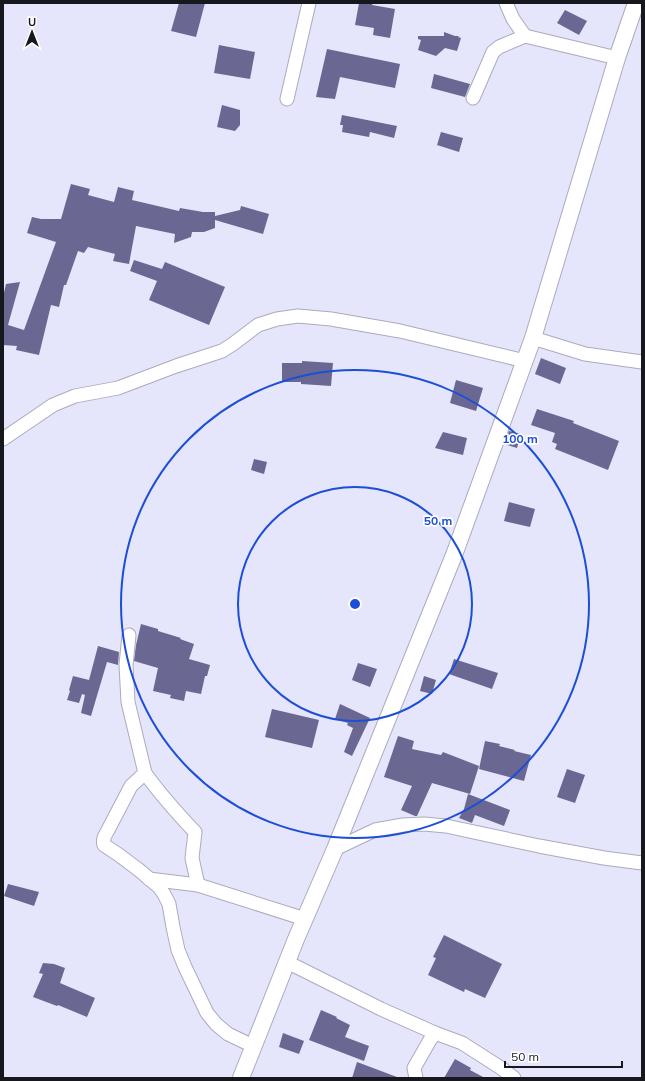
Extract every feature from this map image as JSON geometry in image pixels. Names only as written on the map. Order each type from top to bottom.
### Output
[{"type":"street","points":[[287,99],[309,3]]},
{"type":"street","points":[[506,3],[513,19],[525,36]]},
{"type":"street","points":[[241,1078],[454,555],[533,338],[617,58],[636,3]]},
{"type":"street","points":[[473,98],[493,52],[499,47],[525,36],[617,58]]},
{"type":"street","points":[[3,439],[53,405],[75,396],[118,388],[176,366],[222,351],[258,325],[277,319],[298,316],[331,319],[400,331],[525,361]]},
{"type":"street","points":[[533,338],[585,354],[642,362]]},
{"type":"street","points":[[129,635],[126,665],[128,702],[144,773],[162,796],[195,832],[192,858],[198,885]]},
{"type":"street","points":[[144,773],[131,786],[103,840],[103,843],[159,887],[169,904],[178,950],[207,1013],[216,1024],[228,1034],[253,1046]]},
{"type":"street","points":[[335,849],[375,830],[403,825],[424,824],[446,826],[604,858],[642,863]]},
{"type":"street","points":[[149,879],[198,885],[305,920]]},
{"type":"street","points":[[287,962],[435,1034],[462,1043],[514,1078]]},
{"type":"street","points":[[416,1078],[414,1068],[435,1034]]},
{"type":"building","points":[[179,3],[205,3],[196,37],[171,31]]},
{"type":"building","points":[[359,3],[373,3],[372,5],[395,9],[390,38],[373,35],[374,28],[355,25]]},
{"type":"building","points":[[565,10],[587,21],[579,35],[557,23]]},
{"type":"building","points":[[444,32],[459,36],[458,37],[461,38],[457,51],[445,48],[436,56],[418,50],[421,40],[418,39],[418,36],[444,36]]},
{"type":"building","points":[[219,45],[255,52],[250,79],[214,73]]},
{"type":"building","points":[[327,49],[400,64],[395,88],[340,77],[335,99],[316,97]]},
{"type":"building","points":[[434,74],[470,84],[465,97],[431,88]]},
{"type":"building","points":[[222,105],[240,110],[240,125],[235,131],[217,127]]},
{"type":"building","points":[[342,115],[397,126],[394,138],[370,132],[369,137],[342,132],[343,125],[340,125]]},
{"type":"building","points":[[441,132],[463,138],[459,152],[437,145]]},
{"type":"building","points":[[71,184],[90,189],[88,195],[114,202],[118,187],[134,191],[132,200],[179,211],[180,208],[203,212],[215,212],[215,216],[240,210],[241,206],[269,214],[263,234],[215,220],[215,228],[204,232],[192,232],[191,237],[174,243],[175,234],[136,226],[129,264],[113,261],[115,254],[88,247],[84,253],[78,251],[66,285],[64,285],[59,307],[51,305],[39,355],[16,350],[17,346],[3,345],[3,297],[6,284],[20,282],[8,325],[24,330],[56,242],[27,233],[32,217],[41,219],[61,219]]},
{"type":"building","points":[[134,260],[162,269],[165,262],[225,287],[209,325],[149,300],[157,281],[130,271]]},
{"type":"building","points":[[541,358],[566,368],[560,384],[535,374]]},
{"type":"building","points":[[302,361],[333,363],[331,386],[301,384],[301,382],[282,382],[282,363],[302,363]]},
{"type":"building","points":[[456,380],[483,388],[476,411],[450,403]]},
{"type":"building","points":[[537,409],[574,421],[573,423],[619,441],[608,470],[555,449],[557,444],[552,442],[555,433],[531,425]]},
{"type":"building","points":[[509,431],[521,434],[517,448],[504,444]]},
{"type":"building","points":[[443,432],[467,438],[463,455],[435,448]]},
{"type":"building","points":[[254,459],[267,462],[264,474],[251,470]]},
{"type":"building","points":[[509,502],[535,509],[530,527],[504,521]]},
{"type":"building","points":[[141,624],[158,629],[158,631],[181,638],[180,639],[194,644],[189,659],[210,665],[207,676],[205,676],[201,694],[186,691],[184,701],[170,698],[171,695],[153,691],[158,668],[134,661]]},
{"type":"building","points":[[98,646],[119,652],[118,665],[107,662],[91,716],[81,713],[85,695],[82,694],[79,703],[67,700],[73,676],[89,680]]},
{"type":"building","points":[[454,659],[498,673],[492,689],[449,674]]},
{"type":"building","points":[[358,663],[377,669],[370,687],[352,680]]},
{"type":"building","points":[[424,676],[436,680],[432,694],[420,691]]},
{"type":"building","points":[[340,704],[370,718],[352,756],[344,752],[353,728],[347,725],[348,723],[335,719]]},
{"type":"building","points":[[272,709],[319,720],[312,748],[265,737]]},
{"type":"building","points":[[398,736],[414,741],[412,749],[441,755],[443,752],[479,766],[470,794],[432,783],[417,816],[401,810],[412,786],[384,777]]},
{"type":"building","points":[[485,741],[500,744],[499,746],[531,755],[524,781],[479,769]]},
{"type":"building","points":[[567,769],[585,775],[575,803],[557,797]]},
{"type":"building","points":[[468,794],[510,810],[504,826],[475,815],[472,823],[459,818],[464,809]]},
{"type":"building","points":[[8,884],[39,892],[34,906],[4,896]]},
{"type":"building","points":[[444,935],[502,964],[485,998],[465,989],[464,992],[428,975],[436,958],[433,957]]},
{"type":"building","points":[[43,963],[54,964],[65,968],[60,983],[95,998],[87,1017],[33,997],[43,974],[39,973]]},
{"type":"building","points":[[321,1010],[350,1025],[345,1037],[369,1046],[364,1061],[309,1040]]},
{"type":"building","points":[[283,1033],[304,1041],[299,1054],[279,1047]]},
{"type":"building","points":[[455,1059],[471,1068],[470,1070],[485,1078],[444,1078]]},
{"type":"building","points":[[357,1062],[397,1077],[397,1078],[352,1078]]}]
